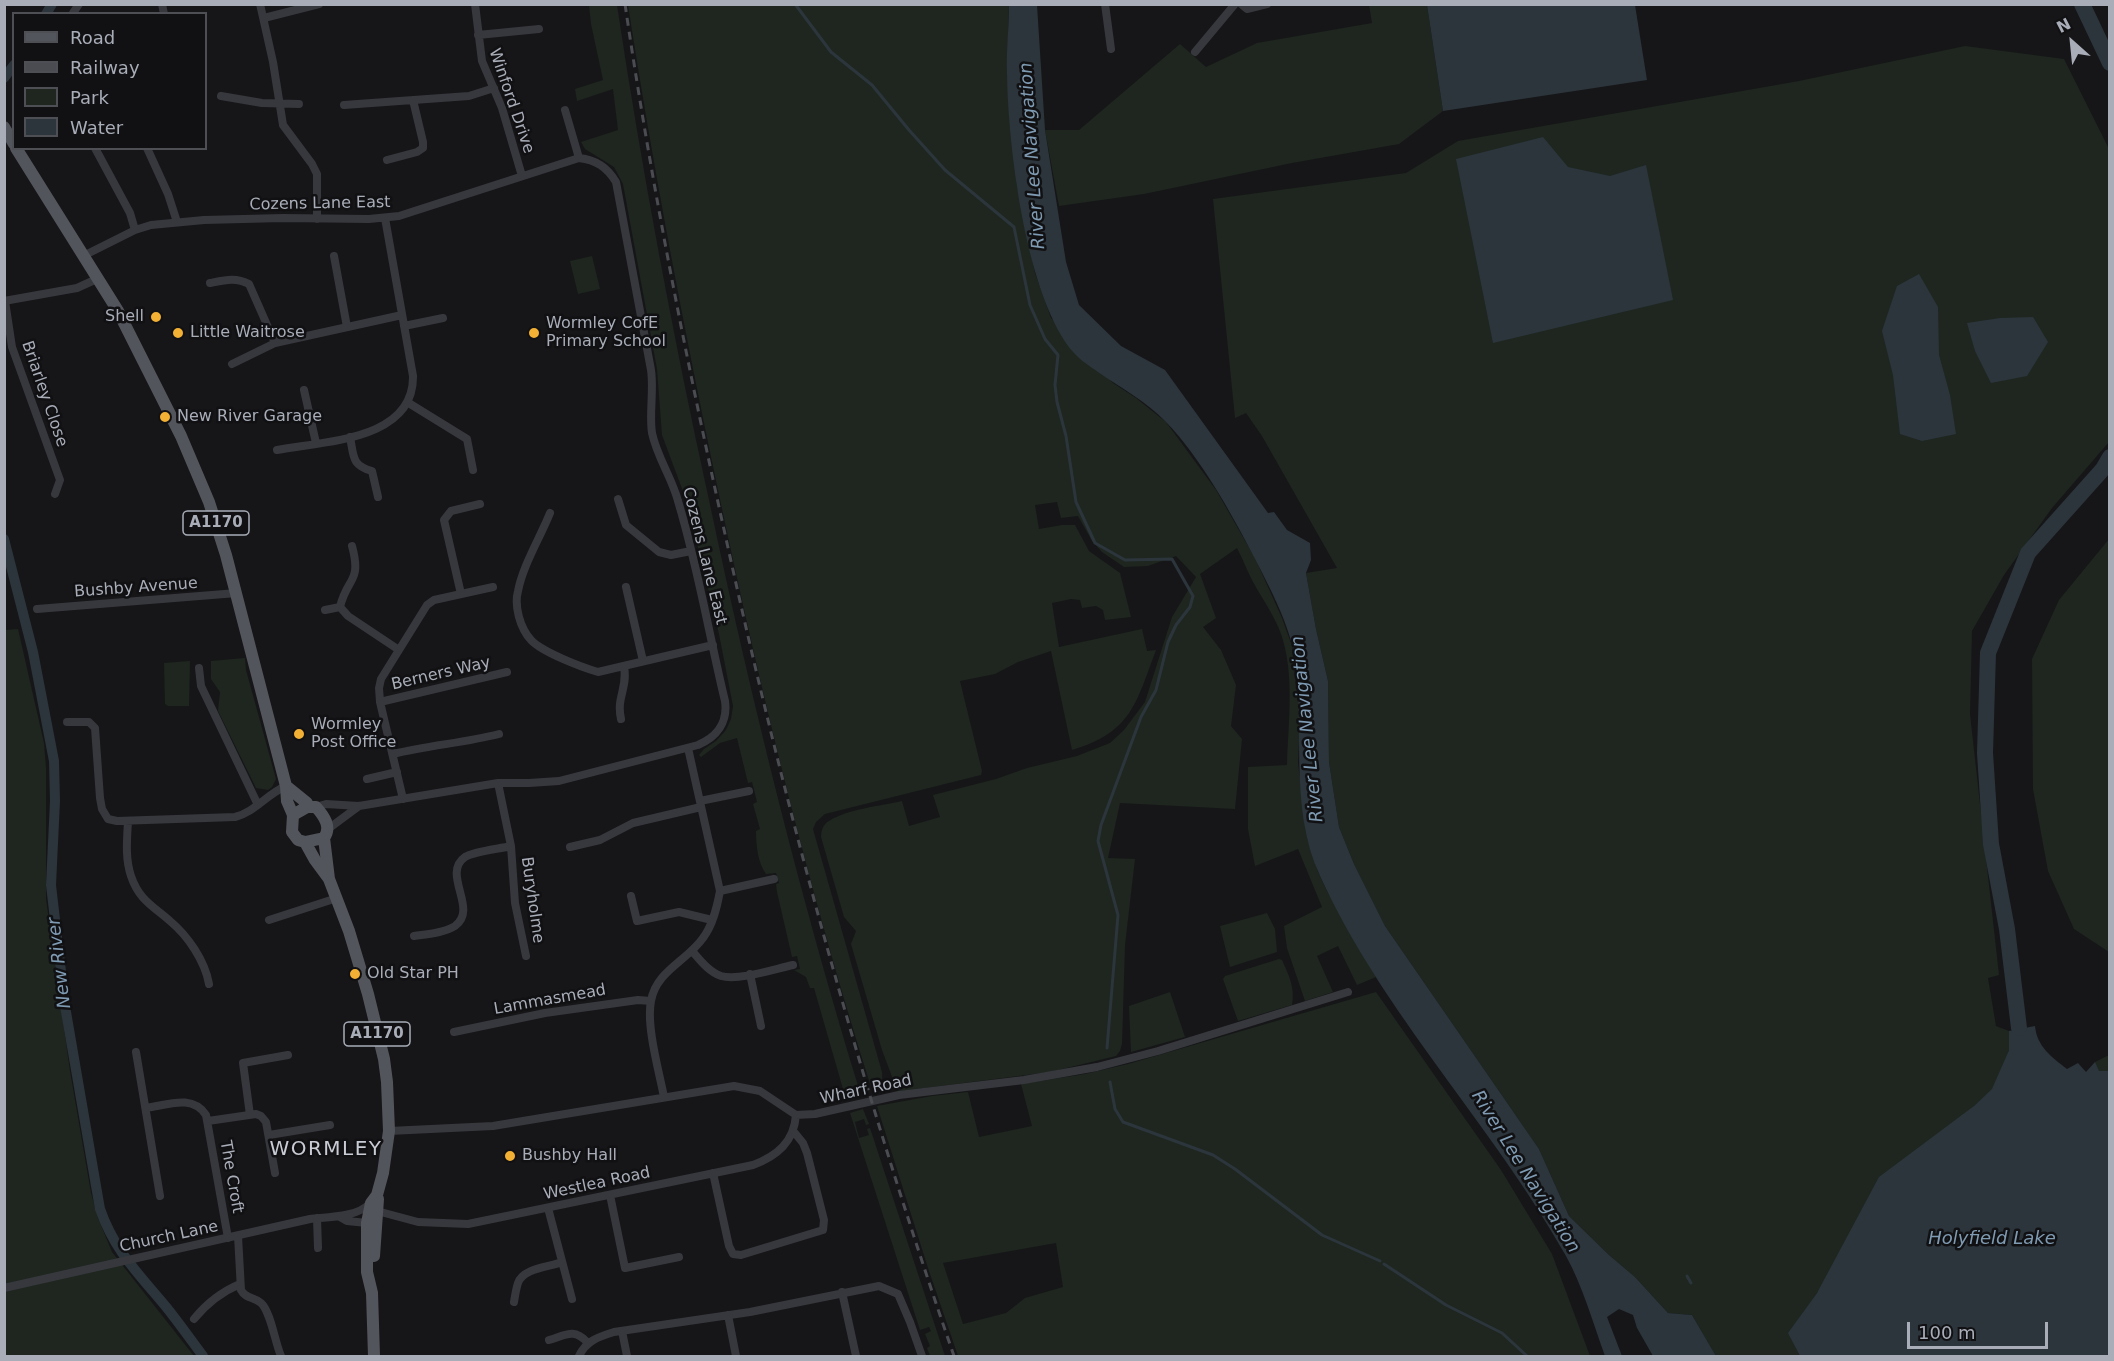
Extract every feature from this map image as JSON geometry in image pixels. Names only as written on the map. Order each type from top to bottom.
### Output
[{"type":"main road","points":[[4,127],[12,141]]},
{"type":"main road","name":"A1170","points":[[17,150],[85,255],[128,329],[181,436],[209,502],[237,593],[286,786],[287,801],[293,815]]},
{"type":"main road","points":[[286,786],[323,817],[326,834],[305,842],[298,840],[292,832],[293,815],[311,807]]},
{"type":"main road","name":"A1170","points":[[326,834],[329,879]]},
{"type":"main road","name":"A1170","points":[[305,842],[329,879],[337,898],[360,965],[384,1059],[389,1131],[383,1173],[367,1223],[367,1272],[372,1293],[374,1356]]},
{"type":"main road","points":[[372,1293],[375,1284],[375,1203]]},
{"type":"street","points":[[260,4],[285,130],[307,157],[317,174],[317,219]]},
{"type":"street","points":[[264,18],[319,4]]},
{"type":"street","name":"Winford Drive","points":[[475,4],[482,61],[494,88],[522,176]]},
{"type":"street","points":[[1105,4],[1111,49]]},
{"type":"street","points":[[1195,52],[1235,4]]},
{"type":"street","points":[[1241,4],[1247,9],[1267,4]]},
{"type":"street","name":"Winford Drive","points":[[477,35],[539,29]]},
{"type":"street","points":[[344,105],[469,96],[494,88]]},
{"type":"street","points":[[221,96],[262,103],[299,104]]},
{"type":"street","points":[[387,160],[417,152],[423,148],[412,100]]},
{"type":"street","points":[[565,110],[579,158]]},
{"type":"street","points":[[96,150],[130,213],[135,230]]},
{"type":"street","points":[[148,150],[168,194],[177,222]]},
{"type":"street","name":"Cozens Lane East","points":[[85,255],[135,230],[151,225],[283,218],[385,218],[423,210],[579,158],[591,160],[605,167],[618,187],[651,370],[652,429],[655,446],[675,491],[691,551],[726,712],[722,725],[707,741],[688,748],[559,781],[498,783],[360,806],[326,804],[311,807]]},
{"type":"street","points":[[277,450],[350,437],[379,428],[397,415],[407,402],[412,390],[413,376],[385,218]]},
{"type":"street","points":[[333,256],[347,327]]},
{"type":"street","points":[[5,301],[77,288],[99,278]]},
{"type":"street","points":[[210,283],[232,279],[249,284],[274,343]]},
{"type":"street","name":"Briarley Close","points":[[5,301],[12,347],[60,480],[55,494]]},
{"type":"street","points":[[232,364],[274,343],[402,315]]},
{"type":"street","points":[[404,326],[443,318]]},
{"type":"street","points":[[304,390],[316,443]]},
{"type":"street","points":[[407,402],[466,439],[473,470]]},
{"type":"street","points":[[350,437],[356,463],[372,471],[378,497]]},
{"type":"street","points":[[618,500],[626,525],[659,552],[671,555],[691,551]]},
{"type":"street","points":[[461,594],[444,520],[451,511],[480,504]]},
{"type":"street","points":[[550,513],[518,590],[516,602],[524,628],[529,638],[538,646],[598,672],[713,645]]},
{"type":"street","points":[[340,607],[356,574],[356,559],[352,546]]},
{"type":"street","name":"Berners Way","points":[[403,799],[380,702],[381,679],[427,604],[434,600],[493,587]]},
{"type":"street","points":[[626,587],[643,661]]},
{"type":"street","name":"Bushby Avenue","points":[[37,609],[237,593]]},
{"type":"street","points":[[325,610],[340,607]]},
{"type":"street","points":[[340,607],[348,616],[399,650]]},
{"type":"street","points":[[621,719],[619,704],[626,682],[624,666]]},
{"type":"street","points":[[199,668],[204,693],[258,805]]},
{"type":"street","name":"Berners Way","points":[[380,702],[507,672]]},
{"type":"street","points":[[67,722],[89,722],[95,728],[102,809],[108,819],[128,821],[235,817],[248,813],[274,791],[286,786]]},
{"type":"street","points":[[393,754],[499,734]]},
{"type":"street","points":[[664,1097],[651,1026],[651,1001],[659,981],[667,971],[705,937],[720,891],[688,748]]},
{"type":"street","points":[[367,779],[397,771]]},
{"type":"street","name":"Buryholme","points":[[498,783],[511,846],[515,903],[526,956]]},
{"type":"street","points":[[570,847],[600,840],[633,822],[749,791]]},
{"type":"street","points":[[267,799],[287,801]]},
{"type":"street","name":"Cozens Lane East","points":[[326,834],[360,806]]},
{"type":"street","points":[[128,821],[127,851],[132,879],[144,900],[170,921],[191,945],[200,958],[209,984]]},
{"type":"street","name":"Buryholme","points":[[414,936],[449,929],[461,919],[464,909],[457,872],[463,859],[511,846]]},
{"type":"street","points":[[720,891],[774,879]]},
{"type":"street","points":[[631,896],[637,921],[679,912],[712,920]]},
{"type":"street","points":[[269,920],[337,898]]},
{"type":"street","points":[[692,951],[710,970],[720,976],[732,978],[793,965]]},
{"type":"street","points":[[750,974],[761,1026]]},
{"type":"street","name":"Wharf Road","points":[[796,1115],[815,1114],[899,1095],[1024,1080],[1097,1067],[1158,1051],[1348,992]]},
{"type":"street","name":"Lammasmead","points":[[454,1032],[544,1013],[638,1000],[651,1001]]},
{"type":"street","points":[[136,1052],[160,1196]]},
{"type":"street","points":[[275,1173],[266,1122],[261,1116],[250,1115],[243,1063],[288,1055]]},
{"type":"street","points":[[389,1131],[493,1126],[725,1087],[743,1087],[766,1095],[788,1112],[796,1115],[794,1132],[803,1143],[807,1153],[824,1220],[823,1230],[741,1255],[734,1254],[729,1246],[713,1173]]},
{"type":"street","name":"The Croft","points":[[146,1108],[191,1102],[200,1108],[208,1121],[228,1238]]},
{"type":"street","name":"The Croft","points":[[208,1121],[250,1115]]},
{"type":"street","points":[[269,1135],[330,1125]]},
{"type":"street","name":"Westlea Road","points":[[375,1203],[418,1222],[453,1224],[494,1220],[753,1165],[778,1152],[794,1132]]},
{"type":"street","points":[[609,1195],[625,1268],[679,1257]]},
{"type":"street","name":"Church Lane","points":[[4,1288],[317,1218],[340,1217],[375,1203]]},
{"type":"street","points":[[548,1208],[573,1299]]},
{"type":"street","name":"Church Lane","points":[[340,1217],[347,1221],[367,1223]]},
{"type":"street","points":[[317,1218],[318,1248]]},
{"type":"street","points":[[238,1236],[240,1284],[243,1295],[258,1301],[263,1306],[280,1356]]},
{"type":"street","points":[[514,1302],[518,1282],[522,1276],[533,1270],[562,1262]]},
{"type":"street","points":[[194,1319],[214,1299],[240,1284]]},
{"type":"street","points":[[579,1356],[587,1342],[599,1336],[773,1308],[879,1286],[898,1294],[922,1356]]},
{"type":"street","points":[[842,1292],[856,1356]]},
{"type":"street","points":[[728,1315],[736,1356]]},
{"type":"street","points":[[622,1331],[627,1356]]},
{"type":"street","points":[[549,1340],[574,1332],[581,1335],[587,1342]]},
{"type":"green space","points":[[589,5],[617,5],[659,253],[725,575],[778,798],[817,945],[860,1092],[859,1096],[850,1098],[845,1096],[814,988],[810,988],[806,977],[794,970],[800,969],[797,956],[792,957],[777,892],[776,884],[779,883],[776,873],[766,874],[759,860],[756,831],[760,829],[753,804],[757,802],[752,782],[748,783],[737,738],[720,743],[701,757],[699,755],[726,730],[733,706],[719,634],[687,502],[662,435],[657,369],[623,184],[614,167],[585,149],[581,142],[618,130],[613,89],[577,101],[575,89],[603,80]]},
{"type":"green space","points":[[628,5],[1009,5],[1007,73],[1017,186],[1035,273],[1051,318],[1113,383],[1166,422],[1216,490],[1255,558],[1292,646],[1300,721],[1298,762],[1306,833],[1310,847],[1327,891],[1376,977],[1357,985],[1338,946],[1317,956],[1333,992],[1305,1001],[1287,948],[1284,926],[1322,907],[1298,849],[1255,866],[1248,829],[1248,767],[1287,765],[1289,674],[1279,628],[1237,548],[1200,574],[1216,618],[1203,627],[1221,650],[1236,685],[1231,726],[1242,739],[1235,809],[1120,803],[1108,858],[1135,859],[1125,945],[1120,1051],[1116,1056],[1050,1072],[897,1090],[882,1050],[851,944],[856,931],[844,917],[821,837],[824,826],[827,822],[845,814],[902,801],[909,826],[940,817],[933,795],[1077,756],[1110,743],[1124,730],[1145,702],[1172,617],[1196,577],[1176,556],[1148,566],[1124,567],[1102,552],[1092,541],[1078,516],[1061,518],[1057,502],[1035,505],[1039,529],[1075,525],[1089,551],[1120,573],[1131,617],[1105,620],[1103,610],[1096,606],[1082,608],[1080,600],[1071,599],[1052,603],[1059,647],[1142,629],[1147,651],[1156,650],[1136,700],[1120,724],[1092,743],[1072,750],[1051,651],[1018,662],[995,674],[960,681],[982,771],[981,775],[825,814],[816,822],[813,829],[882,1072],[881,1084],[873,1093],[828,944],[788,793],[752,642],[681,309]]},
{"type":"green space","points":[[1369,5],[1427,5],[1443,111],[1399,144],[1292,163],[1144,194],[1059,206],[1045,130],[1079,130],[1180,44],[1206,67],[1257,43],[1372,23]]},
{"type":"green space","points":[[1965,46],[2064,59],[2109,149],[2109,442],[2052,508],[2004,575],[1972,631],[1970,714],[1999,975],[1988,978],[1996,1026],[2009,1031],[2009,1050],[1993,1089],[1974,1106],[1817,1293],[1789,1333],[1800,1356],[1716,1356],[1692,1315],[1668,1313],[1635,1277],[1569,1216],[1539,1149],[1385,926],[1354,864],[1339,827],[1329,762],[1328,681],[1306,573],[1337,568],[1262,436],[1246,413],[1235,418],[1213,199],[1406,173],[1458,141],[1799,81]]},
{"type":"green space","points":[[592,256],[600,289],[578,294],[570,261]]},
{"type":"green space","points":[[2109,539],[2110,952],[2074,929],[2048,871],[2033,789],[2032,659],[2059,600]]},
{"type":"green space","points":[[18,629],[44,743],[46,899],[70,1071],[91,1193],[112,1252],[194,1356],[5,1356],[4,630]]},
{"type":"green space","points":[[245,658],[246,670],[276,779],[268,790],[256,788],[218,711],[220,692],[211,679],[211,661]]},
{"type":"green space","points":[[190,661],[189,706],[168,706],[165,704],[164,663]]},
{"type":"green space","points":[[1267,913],[1275,929],[1277,952],[1230,967],[1220,926]]},
{"type":"green space","points":[[1282,960],[1291,982],[1292,1005],[1238,1021],[1223,979],[1225,976]]},
{"type":"green space","points":[[1170,992],[1185,1037],[1131,1052],[1129,1006]]},
{"type":"green space","points":[[1376,992],[1501,1170],[1552,1254],[1590,1356],[958,1356],[877,1106],[968,1092],[979,1137],[1032,1126],[1021,1084],[1085,1074],[1128,1064]],"holes":[[[1056,1243],[1063,1287],[1025,1298],[1006,1313],[963,1324],[943,1263]]]},
{"type":"green space","points":[[2109,1055],[2109,1075],[2086,1073],[2095,1062]]},
{"type":"green space","points":[[863,1109],[869,1124],[866,1125],[864,1119],[855,1122],[859,1138],[869,1135],[867,1129],[870,1128],[945,1356],[930,1356],[927,1348],[930,1346],[925,1334],[931,1331],[929,1327],[920,1330],[850,1113]]},
{"type":"water","name":"River Lee Navigation","points":[[1009,5],[1037,5],[1045,130],[1066,262],[1079,305],[1121,346],[1165,370],[1268,513],[1274,512],[1287,530],[1310,543],[1311,560],[1306,573],[1328,681],[1329,762],[1339,827],[1354,864],[1385,926],[1539,1149],[1569,1216],[1635,1277],[1668,1313],[1692,1315],[1716,1356],[1653,1356],[1637,1328],[1633,1315],[1619,1309],[1607,1317],[1622,1356],[1605,1356],[1572,1268],[1537,1207],[1406,1022],[1346,927],[1320,876],[1310,849],[1301,793],[1297,677],[1293,649],[1282,614],[1271,590],[1225,505],[1179,436],[1151,408],[1074,353],[1057,328],[1043,297],[1023,220],[1011,140],[1007,65]]},
{"type":"water","points":[[1427,5],[1635,5],[1647,80],[1443,111]]},
{"type":"water","points":[[1543,137],[1568,167],[1610,176],[1646,165],[1673,300],[1493,343],[1456,159]]},
{"type":"water","points":[[1919,274],[1938,307],[1939,355],[1950,395],[1956,434],[1922,441],[1900,434],[1893,375],[1882,331],[1897,286]]},
{"type":"water","points":[[2033,317],[2048,342],[2027,376],[1991,383],[1975,351],[1967,323],[2000,318]]},
{"type":"water","name":"Holyfield Lake","points":[[2035,1026],[2042,1046],[2067,1069],[2078,1063],[2086,1072],[2095,1062],[2099,1071],[2109,1071],[2109,1356],[1800,1356],[1788,1333],[1817,1293],[1879,1177],[1974,1106],[1992,1089],[2009,1050],[2009,1031]]},
{"type":"waterway","name":"New River","points":[[47,12],[52,4]]},
{"type":"waterway","points":[[795,4],[831,52],[872,85],[945,170],[1014,227],[1030,305],[1045,339],[1058,355],[1055,385],[1057,402],[1066,436],[1076,502],[1095,543],[1125,560],[1172,559],[1193,596],[1190,607],[1176,625],[1168,642],[1156,690],[1141,717],[1101,825],[1098,841],[1118,915],[1107,1048]]},
{"type":"waterway","points":[[2082,4],[2110,63]]},
{"type":"waterway","name":"New River","points":[[4,78],[12,68]]},
{"type":"waterway","points":[[2019,1028],[2007,929],[1991,844],[1985,753],[1988,653],[2028,553],[2103,469],[2110,457]]},
{"type":"waterway","name":"New River","points":[[4,539],[33,652],[54,761],[55,801],[51,885],[65,1006],[100,1209],[120,1250],[203,1356]]},
{"type":"waterway","points":[[1110,1082],[1115,1109],[1123,1122],[1213,1155],[1322,1235],[1380,1261]]},
{"type":"waterway","points":[[1384,1264],[1446,1305],[1502,1333],[1527,1356]]},
{"type":"waterway","points":[[1687,1276],[1691,1283]]},
{"type":"railway","points":[[625,4],[646,137],[683,336],[725,534],[773,742],[857,1051],[954,1356]]},
{"type":"place","name":"Shell","points":[[156,317]]},
{"type":"place","name":"Little Waitrose","points":[[178,333]]},
{"type":"place","name":"Wormley CofE Primary School","points":[[534,333]]},
{"type":"place","name":"New River Garage","points":[[165,417]]},
{"type":"place","name":"Wormley Post Office","points":[[299,734]]},
{"type":"place","name":"Old Star PH","points":[[355,974]]},
{"type":"place","name":"Bushby Hall","points":[[510,1156]]},
{"type":"district","name":"WORMLEY","points":[[326,1150]]}]
